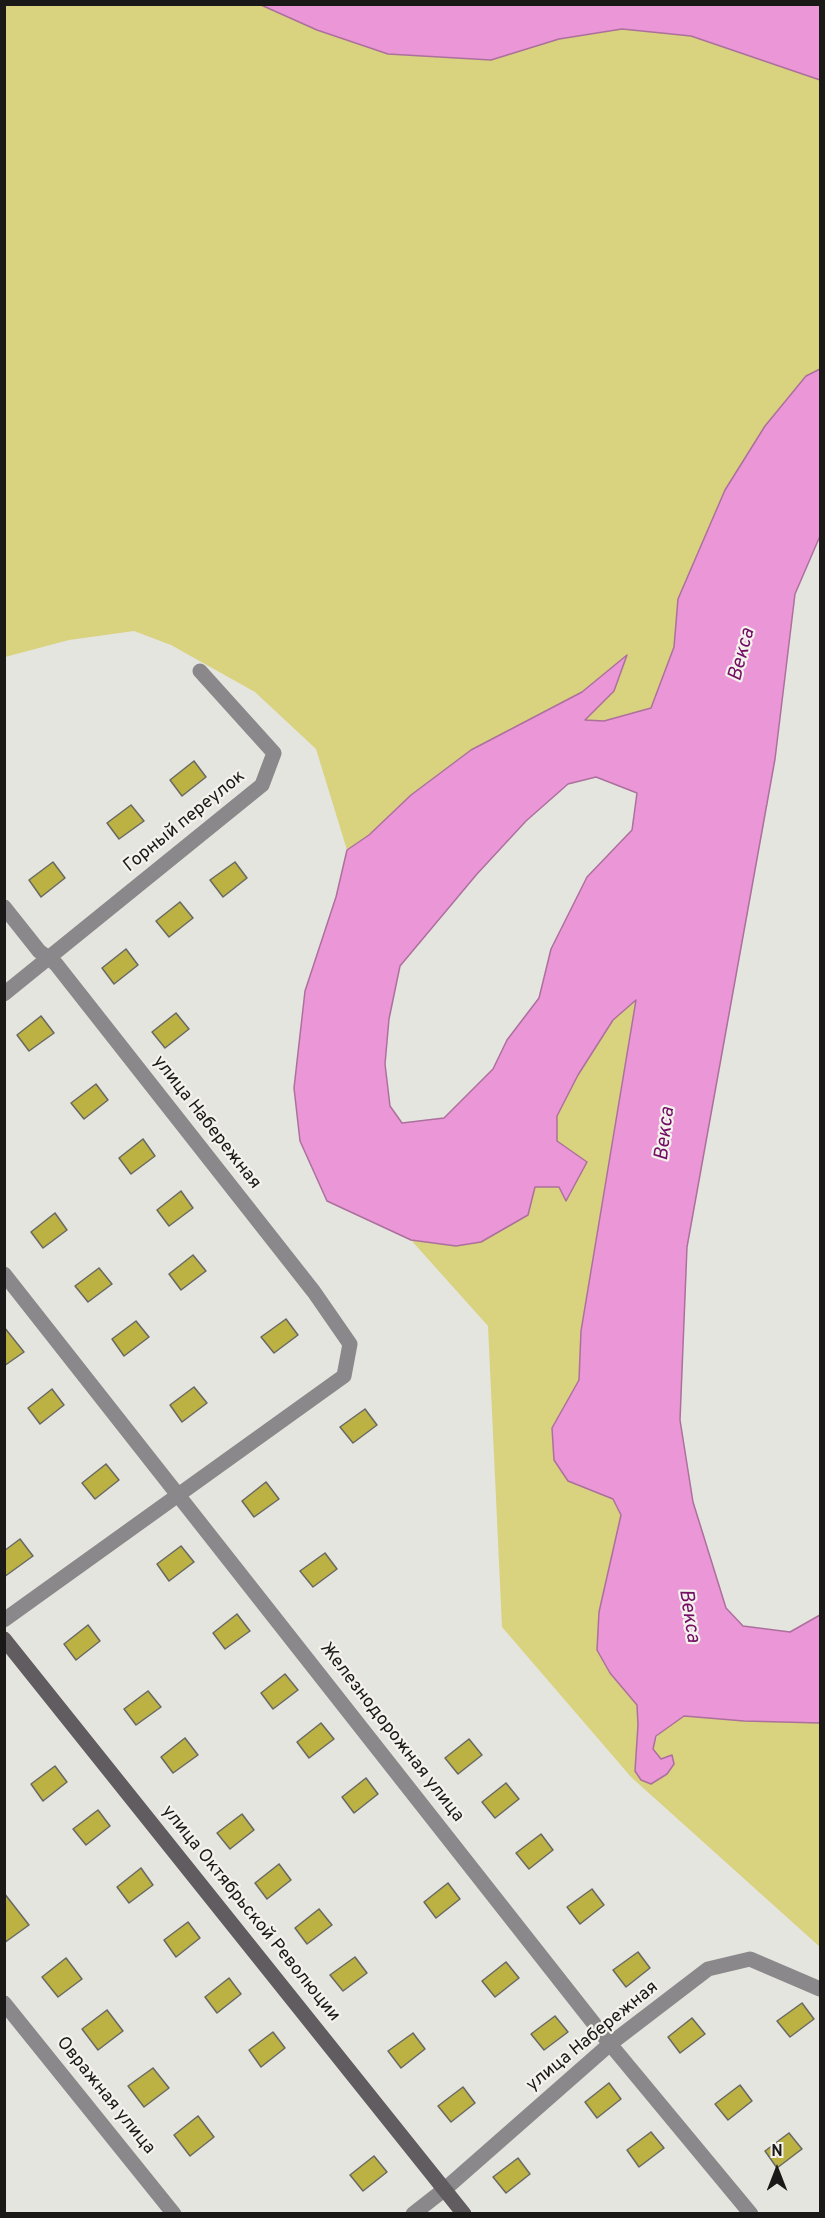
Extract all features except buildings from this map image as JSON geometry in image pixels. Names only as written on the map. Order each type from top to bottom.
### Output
[{"type":"street","name":"Горный переулок","points":[[48,958],[262,785],[274,753],[200,671]]},
{"type":"street","name":"улица Набережная","points":[[4,907],[39,951],[56,964],[314,1292],[350,1344],[344,1376],[179,1495]]},
{"type":"street","points":[[4,994],[48,958]]},
{"type":"street","name":"Железнодорожная улица","points":[[4,1274],[610,2044],[751,2214]]},
{"type":"street","points":[[4,1620],[179,1495]]},
{"type":"street","name":"улица Октябрьской Революции","points":[[4,1639],[464,2214]]},
{"type":"street","name":"улица Набережная","points":[[413,2214],[445,2189],[610,2044],[708,1969],[750,1959],[820,1989]]},
{"type":"street","name":"Овражная улица","points":[[4,2003],[174,2214]]},
{"type":"shaded area","points":[[5,5],[261,5],[317,30],[388,54],[491,60],[559,39],[622,29],[691,36],[820,80],[820,369],[806,377],[765,426],[725,490],[678,599],[674,647],[651,708],[604,721],[584,721],[614,691],[626,656],[582,692],[471,750],[411,795],[369,835],[347,850],[316,749],[255,692],[171,645],[134,631],[69,640],[5,657]]},
{"type":"shaded area","points":[[636,999],[581,1331],[579,1380],[552,1428],[568,1481],[613,1499],[621,1516],[599,1612],[610,1673],[637,1705],[635,1771],[667,1774],[674,1764],[672,1755],[661,1759],[652,1749],[659,1733],[684,1716],[744,1721],[820,1723],[820,1947],[631,1777],[502,1627],[488,1326],[411,1240],[456,1246],[535,1187],[559,1187],[566,1200],[557,1141],[557,1116],[578,1075],[613,1020]]},
{"type":"water","points":[[261,5],[820,5],[820,80],[691,36],[622,29],[559,39],[491,60],[388,54],[317,30]]},
{"type":"water","name":"Векса","points":[[820,369],[820,536],[795,594],[775,759],[687,1247],[680,1420],[693,1502],[726,1608],[743,1626],[790,1632],[820,1615],[820,1723],[744,1721],[684,1716],[656,1736],[653,1749],[661,1759],[672,1755],[674,1764],[667,1774],[651,1784],[641,1780],[635,1771],[637,1705],[610,1673],[597,1650],[599,1612],[621,1515],[613,1499],[568,1481],[554,1460],[552,1428],[579,1380],[581,1331],[636,1000],[613,1020],[578,1075],[557,1116],[557,1141],[587,1162],[566,1201],[559,1187],[535,1187],[528,1215],[481,1242],[456,1246],[411,1240],[327,1201],[300,1141],[294,1088],[305,991],[336,897],[347,850],[369,835],[411,795],[471,750],[582,692],[627,655],[614,691],[585,720],[604,721],[651,708],[674,647],[678,599],[725,490],[765,426],[806,376]],"holes":[[[596,777],[637,793],[632,830],[587,877],[551,949],[539,998],[507,1040],[493,1069],[444,1118],[402,1123],[390,1106],[385,1064],[389,1019],[400,966],[477,874],[526,821],[568,784]]]}]
